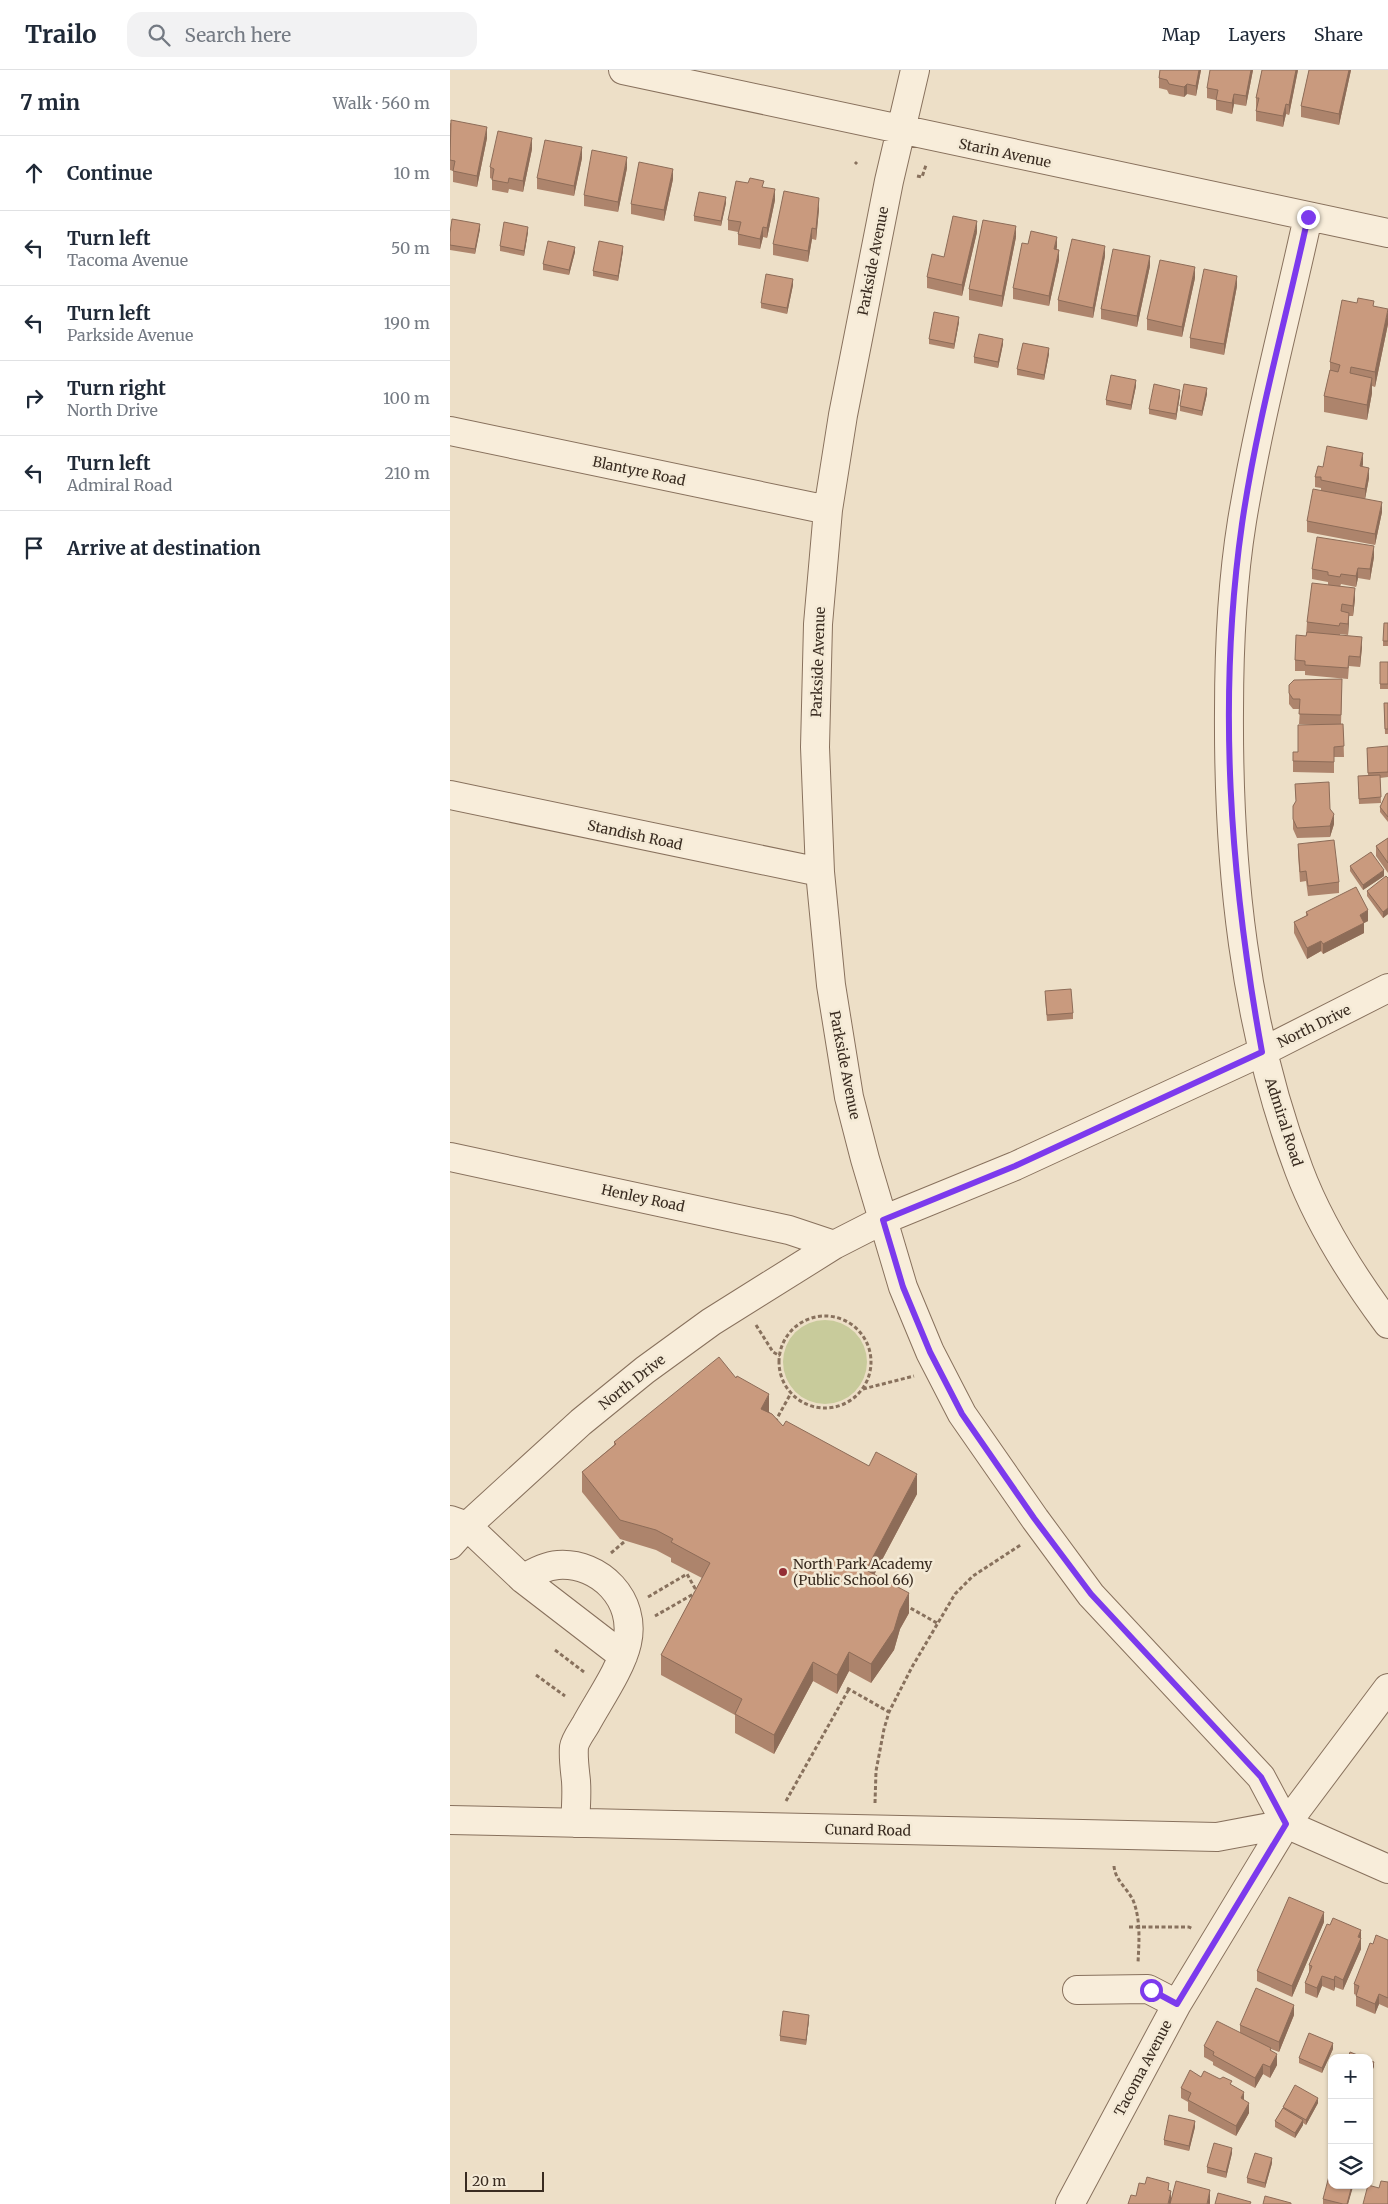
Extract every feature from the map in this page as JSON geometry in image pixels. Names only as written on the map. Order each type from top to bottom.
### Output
[{"type":"street","name":"Starin Avenue","points":[[623,70],[1388,233]]},
{"type":"street","name":"Parkside Avenue","points":[[915,70],[843,415],[828,510],[818,624],[815,747],[820,872],[831,985],[849,1097],[906,1295],[930,1352],[962,1414],[1034,1518],[1091,1594],[1261,1777],[1286,1824]]},
{"type":"street","name":"Admiral Road","points":[[1308,217],[1261,421],[1242,522],[1229,664],[1228,755],[1233,846],[1241,925],[1262,1052],[1300,1172],[1328,1232],[1362,1288],[1388,1324]]},
{"type":"street","name":"Blantyre Road","points":[[450,431],[828,510]]},
{"type":"street","name":"Standish Road","points":[[450,795],[820,872]]},
{"type":"street","name":"North Drive","points":[[456,1530],[581,1422],[645,1370],[711,1322],[834,1245],[883,1220],[1015,1166],[1262,1052],[1388,988]]},
{"type":"street","name":"Henley Road","points":[[450,1157],[789,1230],[834,1245]]},
{"type":"street","points":[[456,1530],[623,1656]]},
{"type":"street","points":[[523,1579],[539,1569],[556,1565],[573,1565],[590,1570],[602,1577],[620,1597],[626,1610],[629,1631],[623,1656],[574,1746],[577,1796],[575,1823]]},
{"type":"street","name":"Tacoma Avenue","points":[[1070,2204],[1177,2004],[1286,1824],[1388,1688]]},
{"type":"street","name":"Cunard Road","points":[[450,1820],[1217,1837],[1286,1824]]},
{"type":"street","points":[[1286,1824],[1388,1869]]},
{"type":"street","points":[[1077,1990],[1148,1989],[1177,2004]]},
{"type":"path","points":[[922,177],[926,165]]},
{"type":"path","points":[[818,1316],[842,1319],[861,1333],[870,1355],[871,1366],[863,1388],[845,1404],[822,1408],[800,1400],[791,1393],[782,1376],[780,1356],[789,1334],[802,1322],[818,1316]]},
{"type":"path","points":[[754,1323],[773,1352],[780,1356]]},
{"type":"path","points":[[863,1388],[914,1376]]},
{"type":"path","points":[[771,1429],[791,1393]]},
{"type":"path","points":[[875,1808],[878,1761],[889,1712],[937,1624],[955,1594],[973,1576],[1026,1542]]},
{"type":"path","points":[[642,1600],[687,1574],[697,1592],[647,1621]]},
{"type":"path","points":[[898,1601],[937,1624]]},
{"type":"path","points":[[555,1650],[584,1672]]},
{"type":"path","points":[[536,1675],[565,1696]]},
{"type":"path","points":[[782,1808],[848,1689],[889,1712]]},
{"type":"path","points":[[1114,1866],[1114,1873],[1132,1900],[1138,1927],[1139,1954]]},
{"type":"path","points":[[1129,1927],[1189,1927],[1198,1931]]},
{"type":"green space","points":[[825,1320],[848,1327],[860,1339],[867,1362],[860,1385],[848,1397],[825,1404],[802,1397],[790,1385],[783,1362],[790,1339],[802,1327]]},
{"type":"building","points":[[1160,70],[1199,70],[1196,86],[1187,84],[1184,87],[1169,84],[1167,80],[1159,78]]},
{"type":"building","points":[[1210,70],[1251,70],[1246,96],[1234,94],[1232,103],[1216,100],[1218,90],[1207,88]]},
{"type":"building","points":[[1262,70],[1296,70],[1289,105],[1286,104],[1283,116],[1256,111],[1259,98],[1256,98]]},
{"type":"building","points":[[1309,70],[1349,70],[1339,114],[1301,106]]},
{"type":"building","points":[[451,120],[487,127],[477,176],[453,171],[455,161],[450,160]]},
{"type":"building","points":[[498,131],[532,138],[523,181],[509,178],[508,183],[492,180],[494,169],[490,167]]},
{"type":"building","points":[[545,140],[582,147],[574,186],[537,178]]},
{"type":"building","points":[[592,150],[627,157],[618,202],[584,195]]},
{"type":"building","points":[[639,162],[673,169],[664,210],[631,204]]},
{"type":"building","points":[[750,178],[764,181],[762,187],[775,189],[767,228],[763,227],[760,239],[738,234],[741,222],[728,220],[736,181],[748,183]]},
{"type":"building","points":[[784,191],[819,198],[816,229],[812,228],[808,251],[773,244]]},
{"type":"building","points":[[699,192],[726,197],[721,221],[694,216]]},
{"type":"building","points":[[953,216],[977,221],[962,285],[927,277],[932,254],[944,257]]},
{"type":"building","points":[[452,219],[480,224],[475,249],[450,245]]},
{"type":"building","points":[[983,220],[1016,226],[1002,296],[969,289]]},
{"type":"building","points":[[504,222],[528,227],[524,251],[500,246]]},
{"type":"building","points":[[1031,231],[1057,237],[1054,249],[1059,250],[1049,296],[1013,288],[1022,243],[1028,244]]},
{"type":"building","points":[[1072,239],[1105,246],[1093,308],[1058,300]]},
{"type":"building","points":[[548,241],[575,247],[569,270],[543,264]]},
{"type":"building","points":[[599,241],[623,246],[618,276],[593,271]]},
{"type":"building","points":[[1113,249],[1150,256],[1137,316],[1101,309]]},
{"type":"building","points":[[1160,260],[1195,267],[1182,327],[1147,319]]},
{"type":"building","points":[[1204,269],[1237,276],[1224,344],[1190,338]]},
{"type":"building","points":[[766,274],[793,279],[787,308],[761,303]]},
{"type":"building","points":[[1358,298],[1374,301],[1373,306],[1388,309],[1375,372],[1351,367],[1350,373],[1372,378],[1367,405],[1324,396],[1330,370],[1338,372],[1340,365],[1330,362],[1342,300],[1357,303]]},
{"type":"building","points":[[934,312],[959,317],[954,344],[929,339]]},
{"type":"building","points":[[979,334],[1003,339],[998,362],[974,357]]},
{"type":"building","points":[[1023,343],[1049,348],[1044,375],[1017,369]]},
{"type":"building","points":[[1111,375],[1136,380],[1131,405],[1106,400]]},
{"type":"building","points":[[1154,384],[1180,390],[1176,414],[1149,409]]},
{"type":"building","points":[[1184,384],[1207,388],[1202,411],[1180,406]]},
{"type":"building","points":[[1327,446],[1363,453],[1360,466],[1369,468],[1365,489],[1321,480],[1321,477],[1315,477],[1318,466],[1323,467]]},
{"type":"building","points":[[1313,489],[1382,502],[1375,534],[1307,521]]},
{"type":"building","points":[[1317,537],[1374,546],[1370,569],[1358,568],[1356,576],[1341,574],[1340,577],[1328,575],[1328,572],[1312,569]]},
{"type":"building","points":[[1312,583],[1355,588],[1353,606],[1342,604],[1341,611],[1349,613],[1348,624],[1340,623],[1339,626],[1307,622]]},
{"type":"building","points":[[1384,623],[1388,623],[1388,641],[1383,641]]},
{"type":"building","points":[[1307,632],[1362,637],[1360,657],[1349,656],[1348,668],[1305,665],[1305,661],[1295,660],[1296,635],[1306,636]]},
{"type":"building","points":[[1380,662],[1388,662],[1388,684],[1380,684]]},
{"type":"building","points":[[1342,679],[1341,715],[1299,714],[1300,699],[1293,699],[1289,693],[1289,685],[1294,680]]},
{"type":"building","points":[[1384,703],[1388,703],[1388,729],[1385,729]]},
{"type":"building","points":[[1343,724],[1344,746],[1334,747],[1334,762],[1293,761],[1293,752],[1298,752],[1298,725]]},
{"type":"building","points":[[1388,746],[1388,772],[1368,773],[1367,748]]},
{"type":"building","points":[[1380,775],[1381,797],[1359,799],[1358,776]]},
{"type":"building","points":[[1329,782],[1330,809],[1334,814],[1330,826],[1297,828],[1293,819],[1293,806],[1296,801],[1295,784]]},
{"type":"building","points":[[1388,793],[1388,817],[1380,807]]},
{"type":"building","points":[[1388,838],[1388,863],[1376,846]]},
{"type":"building","points":[[1334,840],[1339,882],[1308,886],[1306,871],[1300,872],[1298,844]]},
{"type":"building","points":[[1371,852],[1384,870],[1363,885],[1350,866]]},
{"type":"building","points":[[1386,876],[1388,878],[1388,908],[1383,912],[1367,891]]},
{"type":"building","points":[[1356,887],[1368,910],[1360,915],[1364,923],[1323,944],[1321,941],[1307,948],[1294,922],[1308,915],[1306,912]]},
{"type":"building","points":[[1071,989],[1073,1013],[1047,1015],[1045,991]]},
{"type":"building","name":"North Park Academy (Public School 66)","points":[[719,1357],[736,1378],[737,1376],[769,1394],[761,1409],[772,1414],[783,1426],[786,1421],[869,1466],[876,1452],[917,1474],[866,1570],[909,1593],[900,1610],[894,1630],[871,1664],[849,1652],[837,1675],[813,1662],[774,1735],[735,1714],[742,1699],[661,1655],[710,1563],[671,1542],[673,1539],[656,1530],[620,1520],[582,1472],[616,1444],[614,1442]]},
{"type":"building","points":[[1289,1897],[1324,1912],[1292,1986],[1257,1971]]},
{"type":"building","points":[[1333,1918],[1361,1930],[1358,1937],[1361,1938],[1343,1980],[1335,1976],[1334,1980],[1322,1976],[1317,1988],[1305,1983],[1312,1966],[1309,1965],[1327,1924],[1330,1925]]},
{"type":"building","points":[[1376,1935],[1388,1940],[1388,1998],[1379,1994],[1375,2004],[1356,1996],[1359,1986],[1354,1984],[1370,1943],[1373,1944]]},
{"type":"building","points":[[1256,1988],[1294,2005],[1279,2042],[1240,2025]]},
{"type":"building","points":[[783,2011],[809,2015],[806,2040],[780,2036]]},
{"type":"building","points":[[1217,2021],[1271,2048],[1270,2050],[1277,2054],[1270,2067],[1263,2064],[1255,2078],[1213,2055],[1214,2052],[1204,2046]]},
{"type":"building","points":[[1309,2033],[1333,2043],[1322,2068],[1299,2058]]},
{"type":"building","points":[[1190,2070],[1201,2077],[1204,2071],[1220,2079],[1223,2077],[1232,2081],[1230,2084],[1244,2092],[1241,2098],[1249,2103],[1236,2126],[1188,2100],[1191,2093],[1181,2088]]},
{"type":"building","points":[[1295,2085],[1318,2098],[1306,2120],[1283,2107]]},
{"type":"building","points":[[1283,2108],[1303,2120],[1295,2133],[1275,2121]]},
{"type":"building","points":[[1169,2115],[1195,2121],[1189,2146],[1164,2140]]},
{"type":"building","points":[[1214,2143],[1232,2148],[1226,2172],[1207,2167]]},
{"type":"building","points":[[1255,2153],[1272,2158],[1265,2183],[1247,2178]]},
{"type":"building","points":[[1147,2177],[1169,2183],[1168,2190],[1171,2191],[1168,2204],[1128,2204],[1131,2195],[1136,2196],[1139,2183],[1145,2184]]},
{"type":"building","points":[[1328,2180],[1328,2189],[1351,2189],[1347,2204],[1323,2199]]},
{"type":"building","points":[[1176,2181],[1210,2190],[1207,2204],[1170,2204]]},
{"type":"building","points":[[1381,2181],[1388,2182],[1388,2204],[1363,2204],[1367,2189],[1373,2189],[1373,2186],[1379,2188]]},
{"type":"building","points":[[1218,2193],[1251,2202],[1250,2204],[1215,2204]]},
{"type":"building","points":[[1265,2196],[1291,2203],[1291,2204],[1263,2204]]},
{"type":"place","name":"North Park Academy (Public School 66)","points":[[783,1572]]},
{"type":"route","points":[[1151,1990],[1177,2004],[1286,1824],[1261,1777],[1091,1594],[1034,1518],[962,1414],[930,1352],[903,1287],[883,1220],[1015,1166],[1262,1052],[1250,992],[1233,846],[1228,755],[1229,664],[1242,522],[1261,421],[1308,217]]}]
